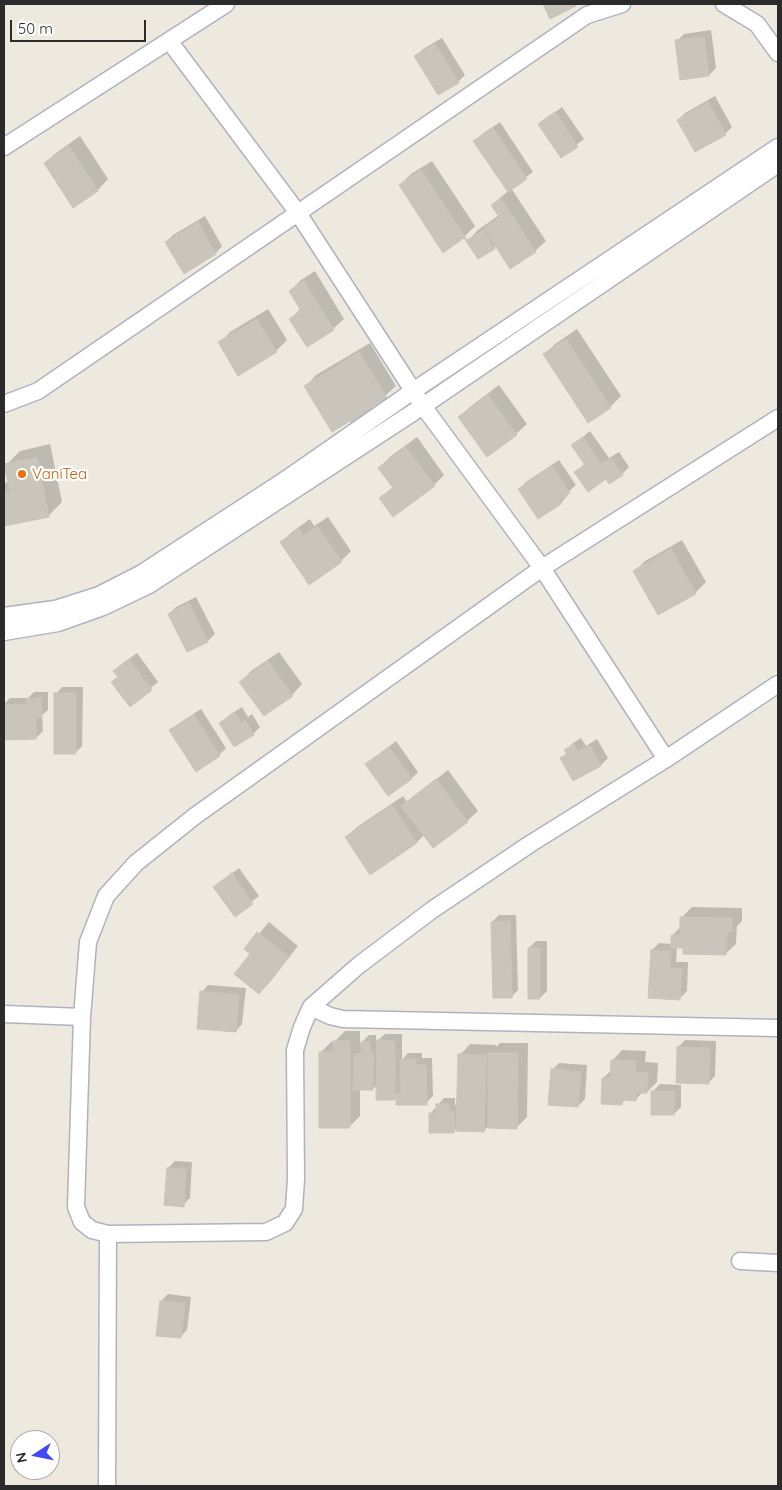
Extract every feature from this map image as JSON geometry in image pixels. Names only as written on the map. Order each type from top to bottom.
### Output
[{"type":"street","points":[[4,147],[170,42],[226,4]]},
{"type":"street","points":[[4,404],[38,392],[587,15],[622,4]]},
{"type":"street","points":[[724,4],[757,24],[778,53]]},
{"type":"street","points":[[170,42],[298,213],[423,406],[542,568],[666,759]]},
{"type":"street","points":[[4,632],[58,623],[104,607],[149,585],[193,548],[282,482],[414,391],[778,147]]},
{"type":"street","points":[[4,616],[55,609],[98,595],[193,548],[423,406],[778,164]]},
{"type":"street","points":[[612,258],[622,271]]},
{"type":"street","points":[[778,418],[542,568],[195,816],[136,863],[106,896],[88,942],[82,1017],[76,1207],[82,1222],[92,1230],[108,1234],[266,1232],[285,1224],[294,1209],[296,1179],[295,1050],[302,1026],[311,1006],[358,965],[432,910],[530,844],[666,759],[778,684]]},
{"type":"street","points":[[311,1006],[330,1016],[343,1019],[778,1028]]},
{"type":"street","points":[[4,1014],[82,1017]]},
{"type":"street","points":[[107,1486],[108,1234]]},
{"type":"street","points":[[740,1261],[778,1263]]},
{"type":"building","points":[[543,4],[574,4],[576,6],[550,19]]},
{"type":"building","points":[[704,37],[709,76],[680,80],[675,40]]},
{"type":"building","points":[[435,44],[459,83],[438,95],[414,56]]},
{"type":"building","points":[[708,102],[726,135],[695,152],[677,120]]},
{"type":"building","points":[[555,112],[578,147],[561,158],[538,124]]},
{"type":"building","points":[[493,128],[527,179],[508,192],[473,141]]},
{"type":"building","points":[[69,146],[98,191],[73,208],[44,163]]},
{"type":"building","points":[[421,170],[467,240],[483,230],[495,249],[478,259],[464,238],[443,253],[399,185]]},
{"type":"building","points":[[501,198],[536,252],[510,269],[484,228],[499,217],[491,205]]},
{"type":"building","points":[[198,222],[216,254],[184,274],[165,242]]},
{"type":"building","points":[[304,281],[334,330],[307,347],[289,319],[301,311],[289,291]]},
{"type":"building","points":[[257,319],[277,352],[238,376],[218,342]]},
{"type":"building","points":[[566,339],[611,408],[588,423],[543,354]]},
{"type":"building","points":[[359,352],[387,398],[364,412],[365,416],[351,424],[350,421],[332,432],[304,386]]},
{"type":"building","points":[[488,395],[517,435],[487,457],[458,417]]},
{"type":"building","points":[[583,437],[601,464],[611,458],[623,475],[609,484],[606,479],[588,492],[574,472],[585,465],[571,445]]},
{"type":"building","points":[[406,447],[435,486],[393,517],[379,498],[393,488],[378,468]]},
{"type":"building","points":[[37,458],[49,517],[4,526],[4,493],[10,492],[4,464]]},
{"type":"building","points":[[552,466],[570,493],[559,500],[561,504],[538,519],[518,489]]},
{"type":"building","points":[[317,526],[342,562],[309,585],[280,542],[299,529],[303,536]]},
{"type":"building","points":[[671,549],[696,594],[658,615],[633,571]]},
{"type":"building","points":[[189,603],[208,642],[187,652],[168,614]]},
{"type":"building","points":[[129,659],[152,690],[130,707],[111,682],[118,677],[113,671]]},
{"type":"building","points":[[268,661],[293,696],[264,716],[239,682]]},
{"type":"building","points":[[54,693],[76,693],[76,754],[54,754]]},
{"type":"building","points":[[41,698],[42,718],[36,718],[36,739],[4,740],[4,705],[26,704],[26,699]]},
{"type":"building","points":[[235,713],[241,723],[245,720],[254,735],[234,747],[219,723]]},
{"type":"building","points":[[194,715],[220,756],[196,772],[169,730]]},
{"type":"building","points":[[574,744],[578,752],[590,745],[601,766],[573,781],[560,758],[567,754],[564,750]]},
{"type":"building","points":[[389,747],[412,779],[388,796],[365,764]]},
{"type":"building","points":[[436,779],[468,822],[433,848],[401,806]]},
{"type":"building","points":[[392,805],[417,843],[370,875],[345,837]]},
{"type":"building","points":[[232,873],[253,904],[235,917],[213,887]]},
{"type":"building","points":[[680,917],[732,918],[732,932],[727,932],[726,955],[683,954],[683,948],[671,948],[671,935],[680,935]]},
{"type":"building","points":[[510,921],[512,998],[493,998],[491,922]]},
{"type":"building","points":[[257,932],[289,957],[259,994],[234,974],[250,954],[244,949]]},
{"type":"building","points":[[528,948],[540,948],[540,999],[528,999]]},
{"type":"building","points":[[651,950],[671,951],[670,968],[682,969],[680,1000],[648,998]]},
{"type":"building","points":[[200,991],[239,995],[236,1032],[197,1029]]},
{"type":"building","points":[[377,1040],[395,1041],[395,1100],[376,1100]]},
{"type":"building","points":[[333,1041],[350,1041],[350,1128],[319,1128],[319,1052],[333,1052]]},
{"type":"building","points":[[361,1042],[370,1042],[370,1054],[374,1054],[373,1090],[353,1090],[354,1054],[361,1054]]},
{"type":"building","points":[[677,1047],[710,1048],[709,1084],[676,1083]]},
{"type":"building","points":[[488,1053],[518,1053],[517,1129],[488,1128]]},
{"type":"building","points":[[458,1054],[486,1055],[484,1132],[456,1131]]},
{"type":"building","points":[[416,1059],[416,1065],[426,1065],[427,1105],[396,1105],[396,1093],[401,1093],[400,1060]]},
{"type":"building","points":[[611,1060],[636,1061],[635,1072],[648,1073],[647,1093],[637,1093],[636,1101],[623,1100],[622,1105],[601,1104],[602,1078],[610,1078]]},
{"type":"building","points":[[551,1069],[581,1072],[578,1107],[548,1105]]},
{"type":"building","points":[[651,1091],[675,1091],[674,1115],[651,1115]]},
{"type":"building","points":[[436,1104],[449,1104],[449,1111],[454,1111],[454,1133],[429,1133],[429,1113],[436,1113]]},
{"type":"building","points":[[167,1168],[186,1169],[184,1207],[164,1205]]},
{"type":"building","points":[[160,1301],[185,1303],[181,1338],[156,1336]]},
{"type":"place","name":"VaniTea","points":[[22,474]]}]
